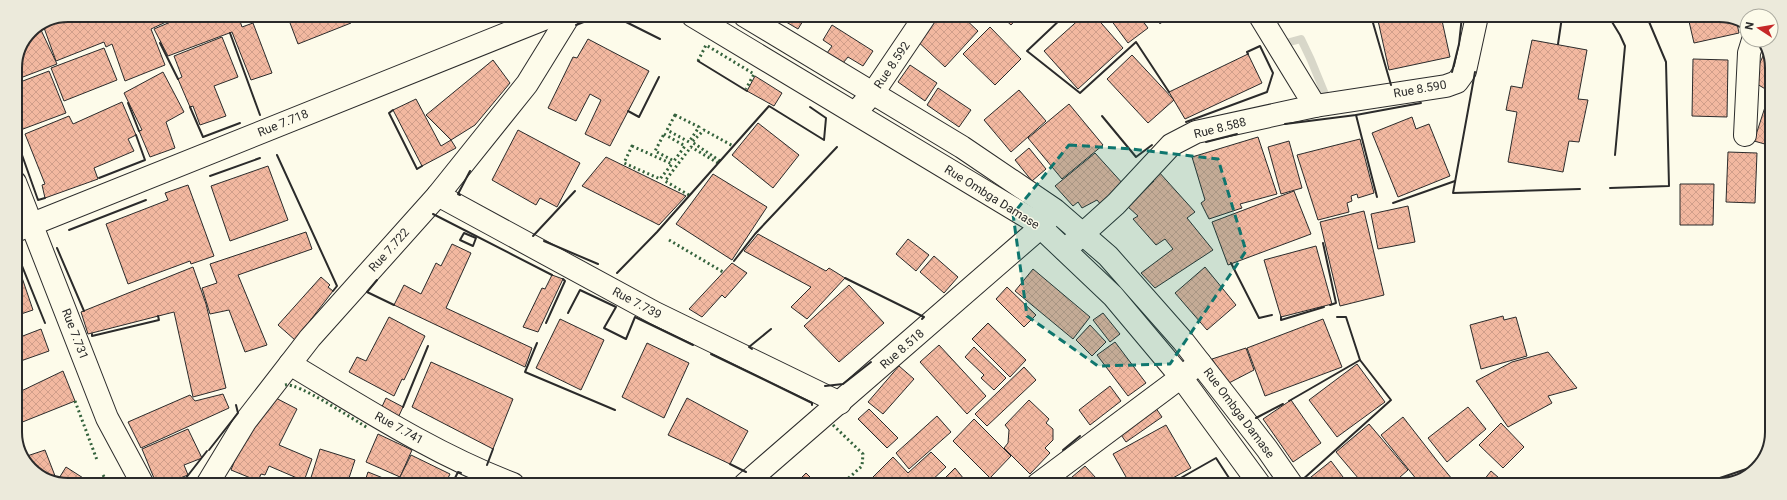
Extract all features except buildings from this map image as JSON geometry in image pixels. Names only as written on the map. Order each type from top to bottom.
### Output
[{"type":"street","name":"Rue 7.718","points":[[23,228],[536,22]]},
{"type":"street","name":"Rue 7.722","points":[[211,478],[245,422],[310,338],[438,195],[527,84],[565,22]]},
{"type":"street","name":"Rue Ombga Damase","points":[[703,22],[1034,221],[1113,296],[1181,376],[1256,478]]},
{"type":"street","name":"Rue Ombga Damase","points":[[755,22],[962,147],[1055,210],[1108,256],[1184,341],[1287,478]]},
{"type":"street","name":"Rue 8.592","points":[[855,113],[873,93],[921,22]]},
{"type":"street","points":[[1264,22],[1315,106]]},
{"type":"street","name":"Rue 8.590","points":[[1315,106],[1446,86],[1457,82],[1465,71],[1476,22]]},
{"type":"street","points":[[1745,135],[1749,53],[1751,48]]},
{"type":"street","name":"Rue 8.588","points":[[1065,250],[1081,233],[1116,204],[1171,145],[1196,132],[1315,106]]},
{"type":"street","name":"Rue 7.739","points":[[438,195],[655,313],[840,403]]},
{"type":"street","name":"Rue 8.518","points":[[752,478],[1041,227],[1055,210]]},
{"type":"street","name":"Rue 7.731","points":[[23,228],[107,418],[139,478]]},
{"type":"street","points":[[1046,478],[1200,362]]},
{"type":"street","name":"Rue 7.741","points":[[290,364],[401,431],[484,473],[497,478]]},
{"type":"highlighted area","points":[[1069,145],[1131,149],[1218,159],[1246,251],[1170,364],[1098,366],[1027,316],[1013,214]]},
{"type":"waterway","points":[[1279,45],[1301,39],[1327,99]]},
{"type":"hedge","points":[[698,61],[706,45],[754,74],[746,89]]},
{"type":"hedge","points":[[675,115],[699,127],[689,142],[667,130],[675,115]]},
{"type":"hedge","points":[[720,161],[692,142],[704,130],[733,146]]},
{"type":"hedge","points":[[664,134],[685,146],[674,161],[655,151],[664,134]]},
{"type":"hedge","points":[[632,146],[672,164],[660,179],[624,163],[632,146]]},
{"type":"hedge","points":[[689,195],[665,181],[691,147],[718,163]]},
{"type":"hedge","points":[[669,240],[723,272]]},
{"type":"hedge","points":[[285,385],[301,389],[313,395],[368,428]]},
{"type":"hedge","points":[[75,401],[97,460]]},
{"type":"hedge","points":[[833,425],[863,454],[862,466],[849,478]]},
{"type":"wall","points":[[576,25],[584,22]]},
{"type":"wall","points":[[626,22],[660,39]]},
{"type":"wall","points":[[1058,22],[1027,51],[1080,93],[1136,42],[1169,92]]},
{"type":"wall","points":[[1373,22],[1391,85]]},
{"type":"wall","points":[[1452,72],[1459,44],[1461,22]]},
{"type":"wall","points":[[1558,44],[1561,22]]},
{"type":"wall","points":[[1612,22],[1625,46],[1615,155]]},
{"type":"wall","points":[[1610,188],[1669,186],[1666,62],[1649,22]]},
{"type":"wall","points":[[230,33],[260,115]]},
{"type":"wall","points":[[160,43],[178,79]]},
{"type":"wall","points":[[1186,122],[1267,92],[1273,73],[1260,46],[1247,52],[1248,54]]},
{"type":"wall","points":[[698,61],[747,91]]},
{"type":"wall","points":[[1475,72],[1453,193],[1580,189]]},
{"type":"wall","points":[[628,111],[639,117],[659,77]]},
{"type":"wall","points":[[128,103],[139,131]]},
{"type":"wall","points":[[1285,124],[1356,115],[1421,103]]},
{"type":"wall","points":[[617,273],[657,232],[769,106],[824,140],[826,118],[810,107]]},
{"type":"wall","points":[[190,107],[203,137],[240,123]]},
{"type":"wall","points":[[393,110],[389,113],[417,169],[422,166]]},
{"type":"wall","points":[[1356,115],[1377,197]]},
{"type":"wall","points":[[1102,116],[1136,157],[1152,145]]},
{"type":"wall","points":[[1206,142],[1237,134]]},
{"type":"wall","points":[[99,178],[145,160],[136,135]]},
{"type":"wall","points":[[734,261],[755,234],[837,147]]},
{"type":"wall","points":[[22,155],[38,200],[45,198]]},
{"type":"wall","points":[[277,155],[337,286],[333,291]]},
{"type":"wall","points":[[210,176],[260,158]]},
{"type":"wall","points":[[460,195],[458,194],[470,171]]},
{"type":"wall","points":[[1393,203],[1455,181]]},
{"type":"wall","points":[[533,236],[575,191]]},
{"type":"wall","points":[[69,230],[146,200]]},
{"type":"wall","points":[[433,214],[552,275]]},
{"type":"wall","points":[[464,233],[476,238],[473,246],[460,240],[464,233]]},
{"type":"wall","points":[[544,241],[598,264]]},
{"type":"wall","points":[[1323,243],[1336,303],[1330,305]]},
{"type":"wall","points":[[57,248],[84,311]]},
{"type":"wall","points":[[1231,263],[1259,318],[1272,315]]},
{"type":"wall","points":[[22,266],[45,323]]},
{"type":"wall","points":[[845,278],[924,317],[922,319]]},
{"type":"wall","points":[[546,323],[565,281],[563,279]]},
{"type":"wall","points":[[377,280],[367,292],[394,305]]},
{"type":"wall","points":[[568,313],[580,290],[616,307],[604,328],[626,339],[635,317],[693,345]]},
{"type":"wall","points":[[1281,317],[1281,320],[1324,307]]},
{"type":"wall","points":[[92,334],[92,336],[159,320],[158,316]]},
{"type":"wall","points":[[1304,478],[1391,400],[1360,360],[1346,317],[1337,317]]},
{"type":"wall","points":[[752,349],[749,347],[771,329]]},
{"type":"wall","points":[[537,343],[525,372],[615,410]]},
{"type":"wall","points":[[403,407],[428,346]]},
{"type":"wall","points":[[711,354],[812,403],[812,405]]},
{"type":"wall","points":[[1289,401],[1360,360]]},
{"type":"wall","points":[[825,386],[843,384],[871,362]]},
{"type":"wall","points":[[1256,418],[1283,404]]},
{"type":"wall","points":[[209,450],[238,413],[236,405]]},
{"type":"wall","points":[[1063,450],[1080,436]]},
{"type":"wall","points":[[487,465],[493,449]]},
{"type":"wall","points":[[186,478],[207,451]]},
{"type":"wall","points":[[1181,478],[1216,458],[1229,478]]},
{"type":"wall","points":[[730,464],[746,472]]},
{"type":"wall","points":[[1720,478],[1748,469]]},
{"type":"wall","points":[[455,478],[458,472],[461,473]]}]
